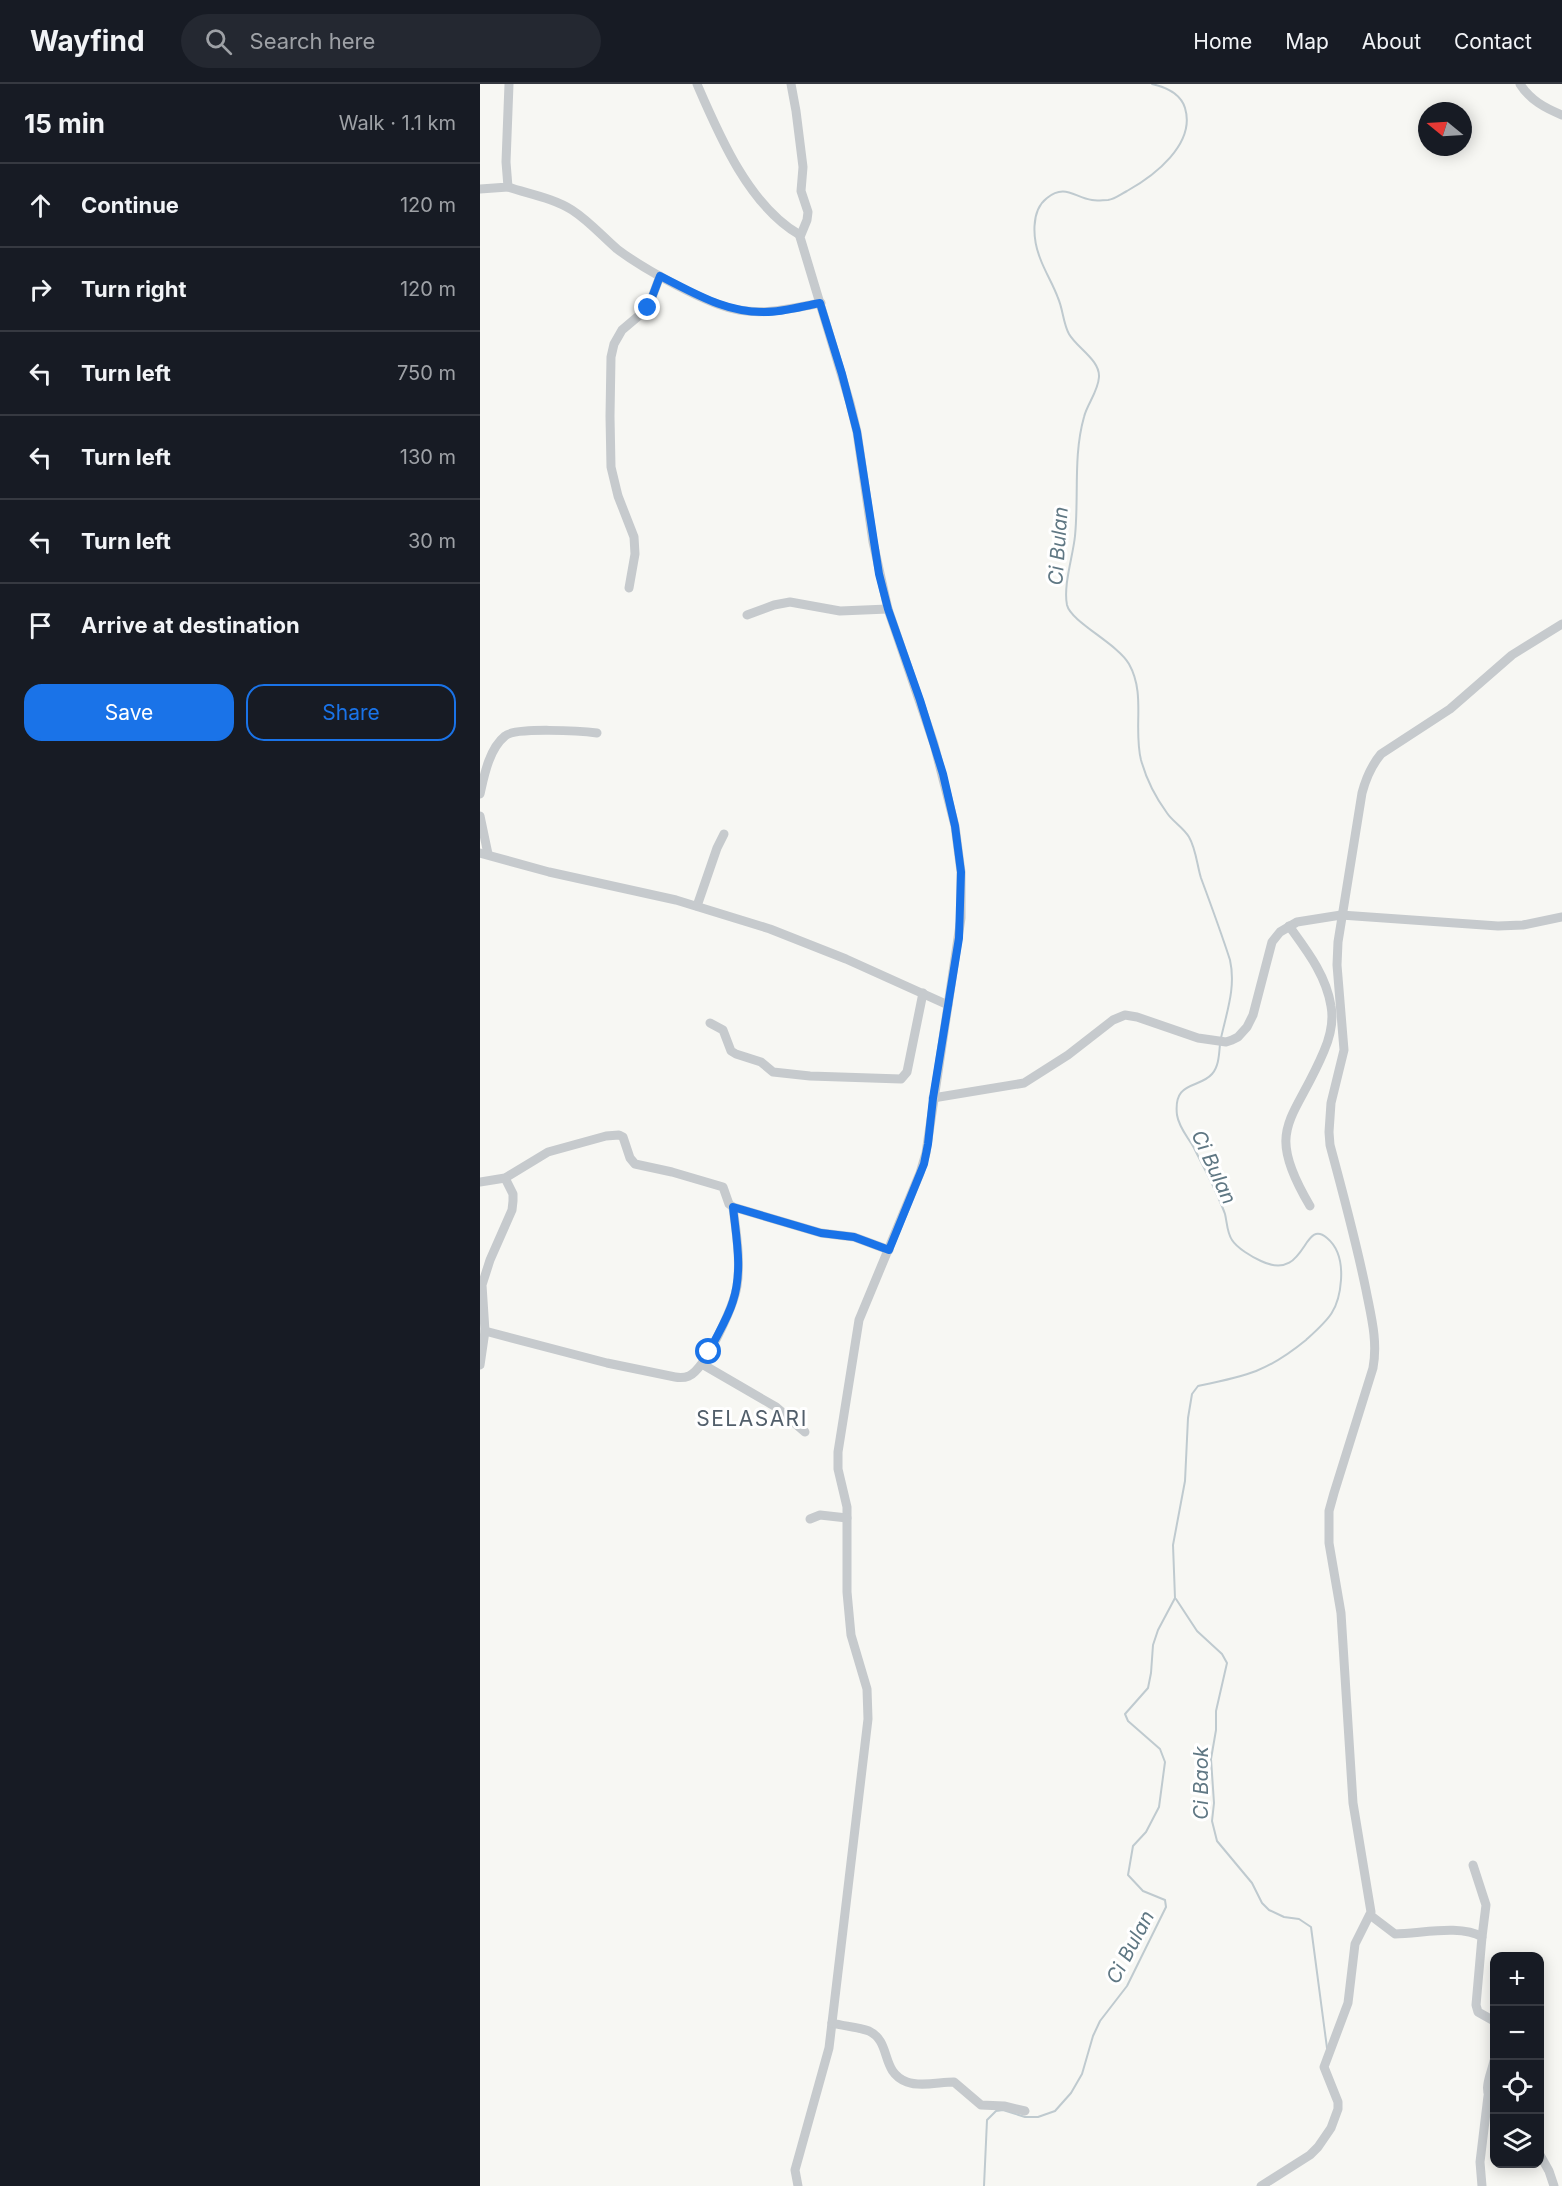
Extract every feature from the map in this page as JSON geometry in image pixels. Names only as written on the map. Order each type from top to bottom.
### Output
[{"type":"street","points":[[508,187],[506,162],[509,84]]},
{"type":"street","points":[[697,84],[750,188],[765,206],[800,235],[857,432],[873,542],[888,609],[934,744],[955,826],[961,872],[961,918],[924,1164],[859,1320],[837,1452],[838,1469],[846,1501],[847,1592],[851,1635],[867,1689],[868,1719],[832,2023],[822,2073],[805,2126],[795,2170],[798,2186]]},
{"type":"street","points":[[791,84],[803,167],[801,191],[808,212],[800,235]]},
{"type":"street","points":[[1520,84],[1524,92],[1537,102],[1562,115]]},
{"type":"street","points":[[480,189],[508,187],[553,201],[570,209],[588,221],[622,253],[660,276],[711,302],[738,310],[767,312],[820,303]]},
{"type":"street","points":[[629,588],[635,554],[634,537],[618,496],[611,467],[611,357],[614,344],[622,330],[648,308],[660,276]]},
{"type":"street","points":[[747,615],[790,602],[840,611],[888,609]]},
{"type":"street","points":[[1261,2186],[1310,2155],[1325,2138],[1336,2118],[1338,2102],[1324,2067],[1348,2003],[1355,1944],[1370,1916],[1353,1803],[1341,1613],[1329,1543],[1329,1511],[1376,1352],[1374,1330],[1359,1255],[1330,1145],[1329,1132],[1331,1103],[1344,1050],[1337,965],[1341,915],[1362,794],[1373,763],[1389,747],[1450,708],[1512,655],[1562,624]]},
{"type":"street","points":[[480,794],[488,765],[505,736],[517,731],[597,733]]},
{"type":"street","points":[[480,816],[484,853],[522,865],[676,900],[795,938],[948,1005]]},
{"type":"street","points":[[697,906],[724,834]]},
{"type":"street","points":[[933,1098],[1023,1083],[1068,1055],[1113,1020],[1125,1015],[1198,1038],[1226,1041],[1238,1037],[1253,1015],[1272,942],[1276,935],[1289,926],[1310,918],[1341,915],[1498,926],[1523,925],[1562,917]]},
{"type":"street","points":[[1289,926],[1322,975],[1332,1007],[1332,1023],[1328,1041],[1316,1071],[1291,1115],[1286,1136],[1285,1146],[1289,1165],[1296,1183],[1310,1206]]},
{"type":"street","points":[[710,1023],[723,1030],[731,1051],[762,1062],[773,1072],[810,1076],[901,1079],[907,1072],[923,993]]},
{"type":"street","points":[[480,1182],[506,1178],[548,1152],[606,1136],[619,1135],[623,1137],[630,1158],[636,1164],[723,1187],[729,1204],[733,1207],[821,1233],[854,1237],[889,1250]]},
{"type":"street","points":[[480,1365],[485,1331],[482,1285],[513,1202],[513,1194],[506,1178]]},
{"type":"street","points":[[485,1331],[607,1364],[675,1377],[690,1376],[702,1364],[728,1314],[737,1286],[738,1264],[733,1207]]},
{"type":"street","points":[[702,1364],[776,1407],[805,1432]]},
{"type":"street","points":[[810,1519],[820,1515],[847,1518]]},
{"type":"street","points":[[1473,1865],[1485,1905],[1477,2009],[1480,2014],[1490,2019]]},
{"type":"street","points":[[1370,1916],[1395,1934],[1462,1931],[1482,1937]]},
{"type":"street","points":[[832,2023],[868,2031],[876,2036],[882,2043],[891,2071],[906,2082],[915,2084],[954,2082],[981,2105],[1005,2106],[1025,2111]]},
{"type":"street","points":[[1490,2078],[1488,2086],[1490,2095]]},
{"type":"street","points":[[1482,2186],[1480,2162],[1490,2105]]},
{"type":"street","points":[[1544,2163],[1554,2186]]},
{"type":"waterway","name":"Ci Bulan","points":[[1152,84],[1172,92],[1185,108],[1187,121],[1184,134],[1179,146],[1170,157],[1149,177],[1116,198],[1092,200],[1065,192],[1053,194],[1038,210],[1034,226],[1040,258],[1060,302],[1067,330],[1096,365],[1099,377],[1097,388],[1084,417],[1079,446],[1075,536],[1067,580],[1067,605],[1077,619],[1123,656],[1134,675],[1138,699],[1139,748],[1143,767],[1163,807],[1187,833],[1230,960],[1231,989],[1221,1038]]},
{"type":"waterway","name":"Ci Bulan","points":[[984,2186],[987,2120],[996,2111],[1003,2110],[1025,2117],[1038,2117],[1055,2111],[1071,2093],[1082,2074],[1093,2036],[1100,2021],[1127,1986],[1166,1907],[1165,1900],[1143,1891],[1128,1875],[1133,1846],[1146,1832],[1159,1807],[1165,1762],[1160,1749],[1128,1721],[1125,1714],[1148,1688],[1153,1645],[1158,1630],[1175,1598],[1173,1545],[1185,1481],[1188,1418],[1192,1394],[1198,1386],[1255,1371],[1292,1351],[1331,1314],[1340,1291],[1339,1257],[1331,1242],[1319,1234],[1307,1242],[1296,1258],[1287,1264],[1276,1265],[1249,1255],[1230,1237],[1225,1214],[1177,1115],[1177,1104],[1183,1091],[1207,1079],[1214,1071],[1220,1044]]},
{"type":"waterway","name":"Ci Baok","points":[[1176,1599],[1197,1631],[1222,1654],[1227,1663],[1216,1711],[1216,1730],[1211,1759],[1214,1803],[1212,1821],[1217,1841],[1252,1883],[1262,1903],[1269,1910],[1284,1917],[1299,1919],[1311,1927],[1327,2048]]},
{"type":"district","name":"SELASARI","points":[[752,1419]]},
{"type":"route","points":[[648,308],[660,276],[711,302],[738,310],[767,312],[820,303],[857,432],[868,516],[879,574],[888,609],[920,700],[950,799],[961,872],[959,938],[933,1098],[928,1144],[924,1164],[889,1250],[854,1237],[821,1233],[733,1207],[738,1264],[737,1286],[728,1314],[709,1352]]}]
